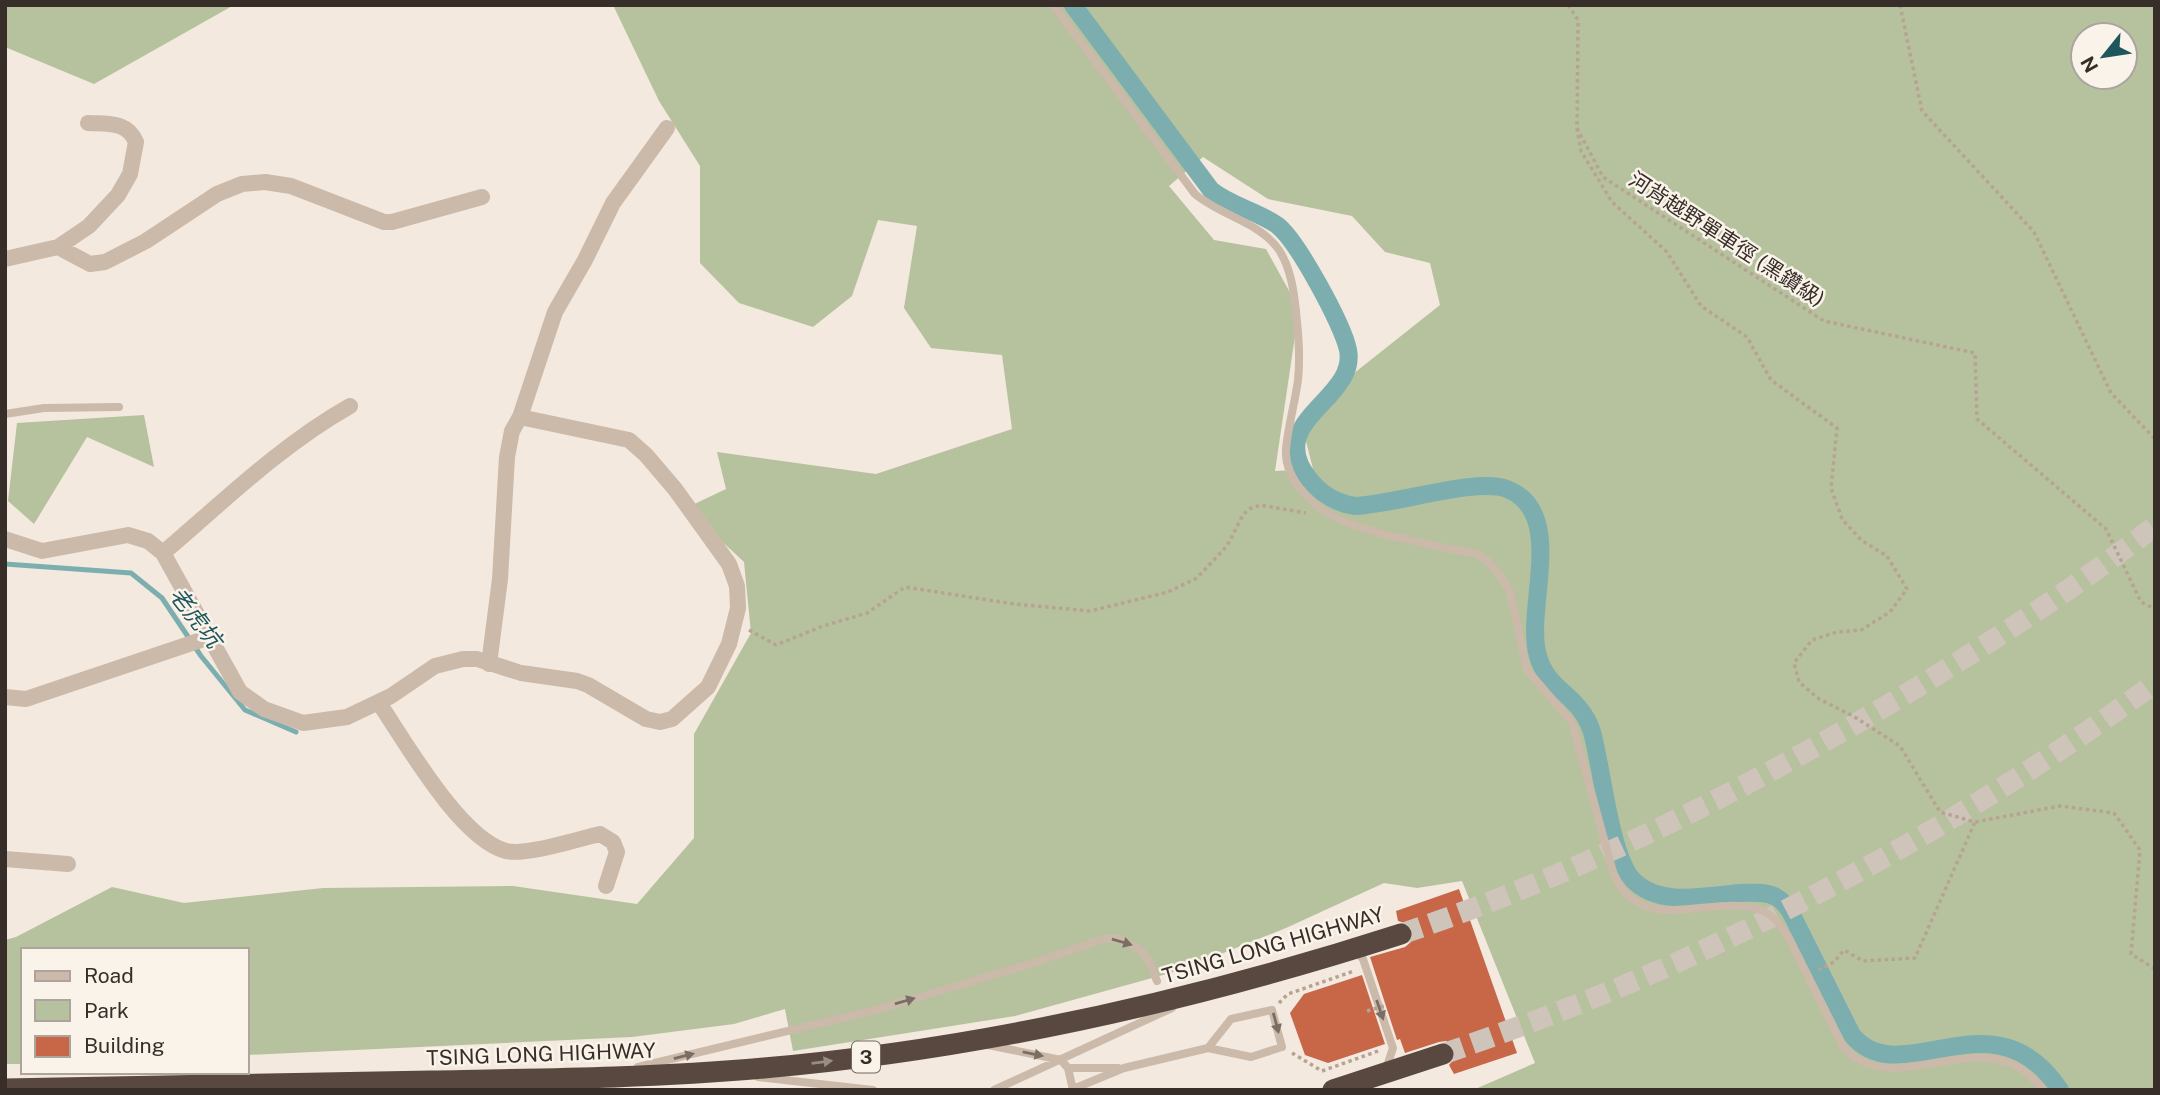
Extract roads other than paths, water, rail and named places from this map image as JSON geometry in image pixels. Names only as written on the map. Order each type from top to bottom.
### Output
[{"type":"highway","name":"TSING LONG HIGHWAY","points":[[5,1089],[594,1078],[816,1063],[972,1042],[1073,1023],[1359,957],[1401,934]]},
{"type":"highway","points":[[1333,1090],[1443,1054]]},
{"type":"street","points":[[5,259],[58,247],[89,226],[118,195],[130,174],[136,142],[133,135],[121,125],[88,123]]},
{"type":"street","points":[[489,664],[500,579],[507,457],[512,431],[520,417],[555,312],[585,260],[613,202],[667,128]]},
{"type":"street","points":[[58,247],[90,264],[105,262],[146,241],[217,194],[242,184],[265,182],[291,186],[384,222],[482,197]]},
{"type":"street","points":[[163,553],[285,449],[320,423],[350,406]]},
{"type":"street","points":[[5,540],[42,551],[128,535],[148,541],[163,553],[206,639],[240,692],[264,709],[303,723],[347,717],[379,703],[435,666],[463,659],[477,659],[521,673],[577,681],[653,722],[663,722],[678,715],[708,687],[724,657],[734,629],[738,608],[737,586],[729,564],[675,489],[646,455],[629,440],[520,417]]},
{"type":"street","points":[[5,697],[26,699],[206,639]]},
{"type":"street","points":[[379,703],[456,813],[476,833],[506,851],[524,851],[600,834],[613,842],[617,852],[607,886]]},
{"type":"street","points":[[5,859],[68,864]]},
{"type":"lane","points":[[1053,5],[1195,194],[1209,206],[1266,234],[1286,261],[1295,299],[1299,338],[1298,378],[1286,452],[1290,474],[1313,502],[1338,518],[1477,554],[1499,573],[1510,592],[1527,670],[1572,722],[1613,872],[1626,893],[1646,905],[1667,910],[1744,907],[1765,912],[1780,925],[1843,1047],[1854,1061],[1870,1072],[1905,1076],[1976,1061],[1996,1060],[2015,1066],[2044,1090]]},
{"type":"lane","points":[[5,414],[44,408],[119,407]]},
{"type":"lane","points":[[594,1078],[879,1009],[1027,965],[1103,939],[1119,939],[1140,949],[1149,961],[1157,981]]},
{"type":"lane","points":[[1359,957],[1392,1045],[1384,1074]]},
{"type":"lane","points":[[993,1090],[1212,990]]},
{"type":"lane","points":[[972,1042],[1061,1060],[1069,1068],[1073,1089],[1124,1068],[1208,1048],[1251,1057],[1282,1047],[1272,1010],[1231,1019],[1208,1048]]},
{"type":"lane","points":[[1069,1068],[1124,1068]]},
{"type":"lane","points":[[710,1072],[873,1090]]},
{"type":"waterway","points":[[1073,5],[1211,190],[1277,225],[1296,247],[1329,303],[1348,350],[1347,368],[1339,383],[1303,426],[1297,442],[1298,460],[1314,485],[1330,497],[1355,506],[1476,486],[1507,489],[1525,501],[1536,519],[1540,540],[1535,636],[1538,656],[1549,678],[1587,719],[1596,747],[1618,852],[1633,880],[1656,894],[1669,897],[1740,893],[1776,897],[1791,914],[1852,1035],[1872,1050],[1896,1055],[1978,1044],[2006,1047],[2034,1061],[2060,1090]]},
{"type":"waterway","name":"老虎坑","points":[[5,564],[131,573],[162,598],[201,656],[245,710],[296,732]]},
{"type":"tunnel","points":[[1401,934],[1464,912],[1589,861],[1769,772],[1886,706],[1989,642],[2090,574],[2155,526]]},
{"type":"tunnel","points":[[1443,1054],[1622,986],[1804,901],[1984,799],[2155,683]]}]
